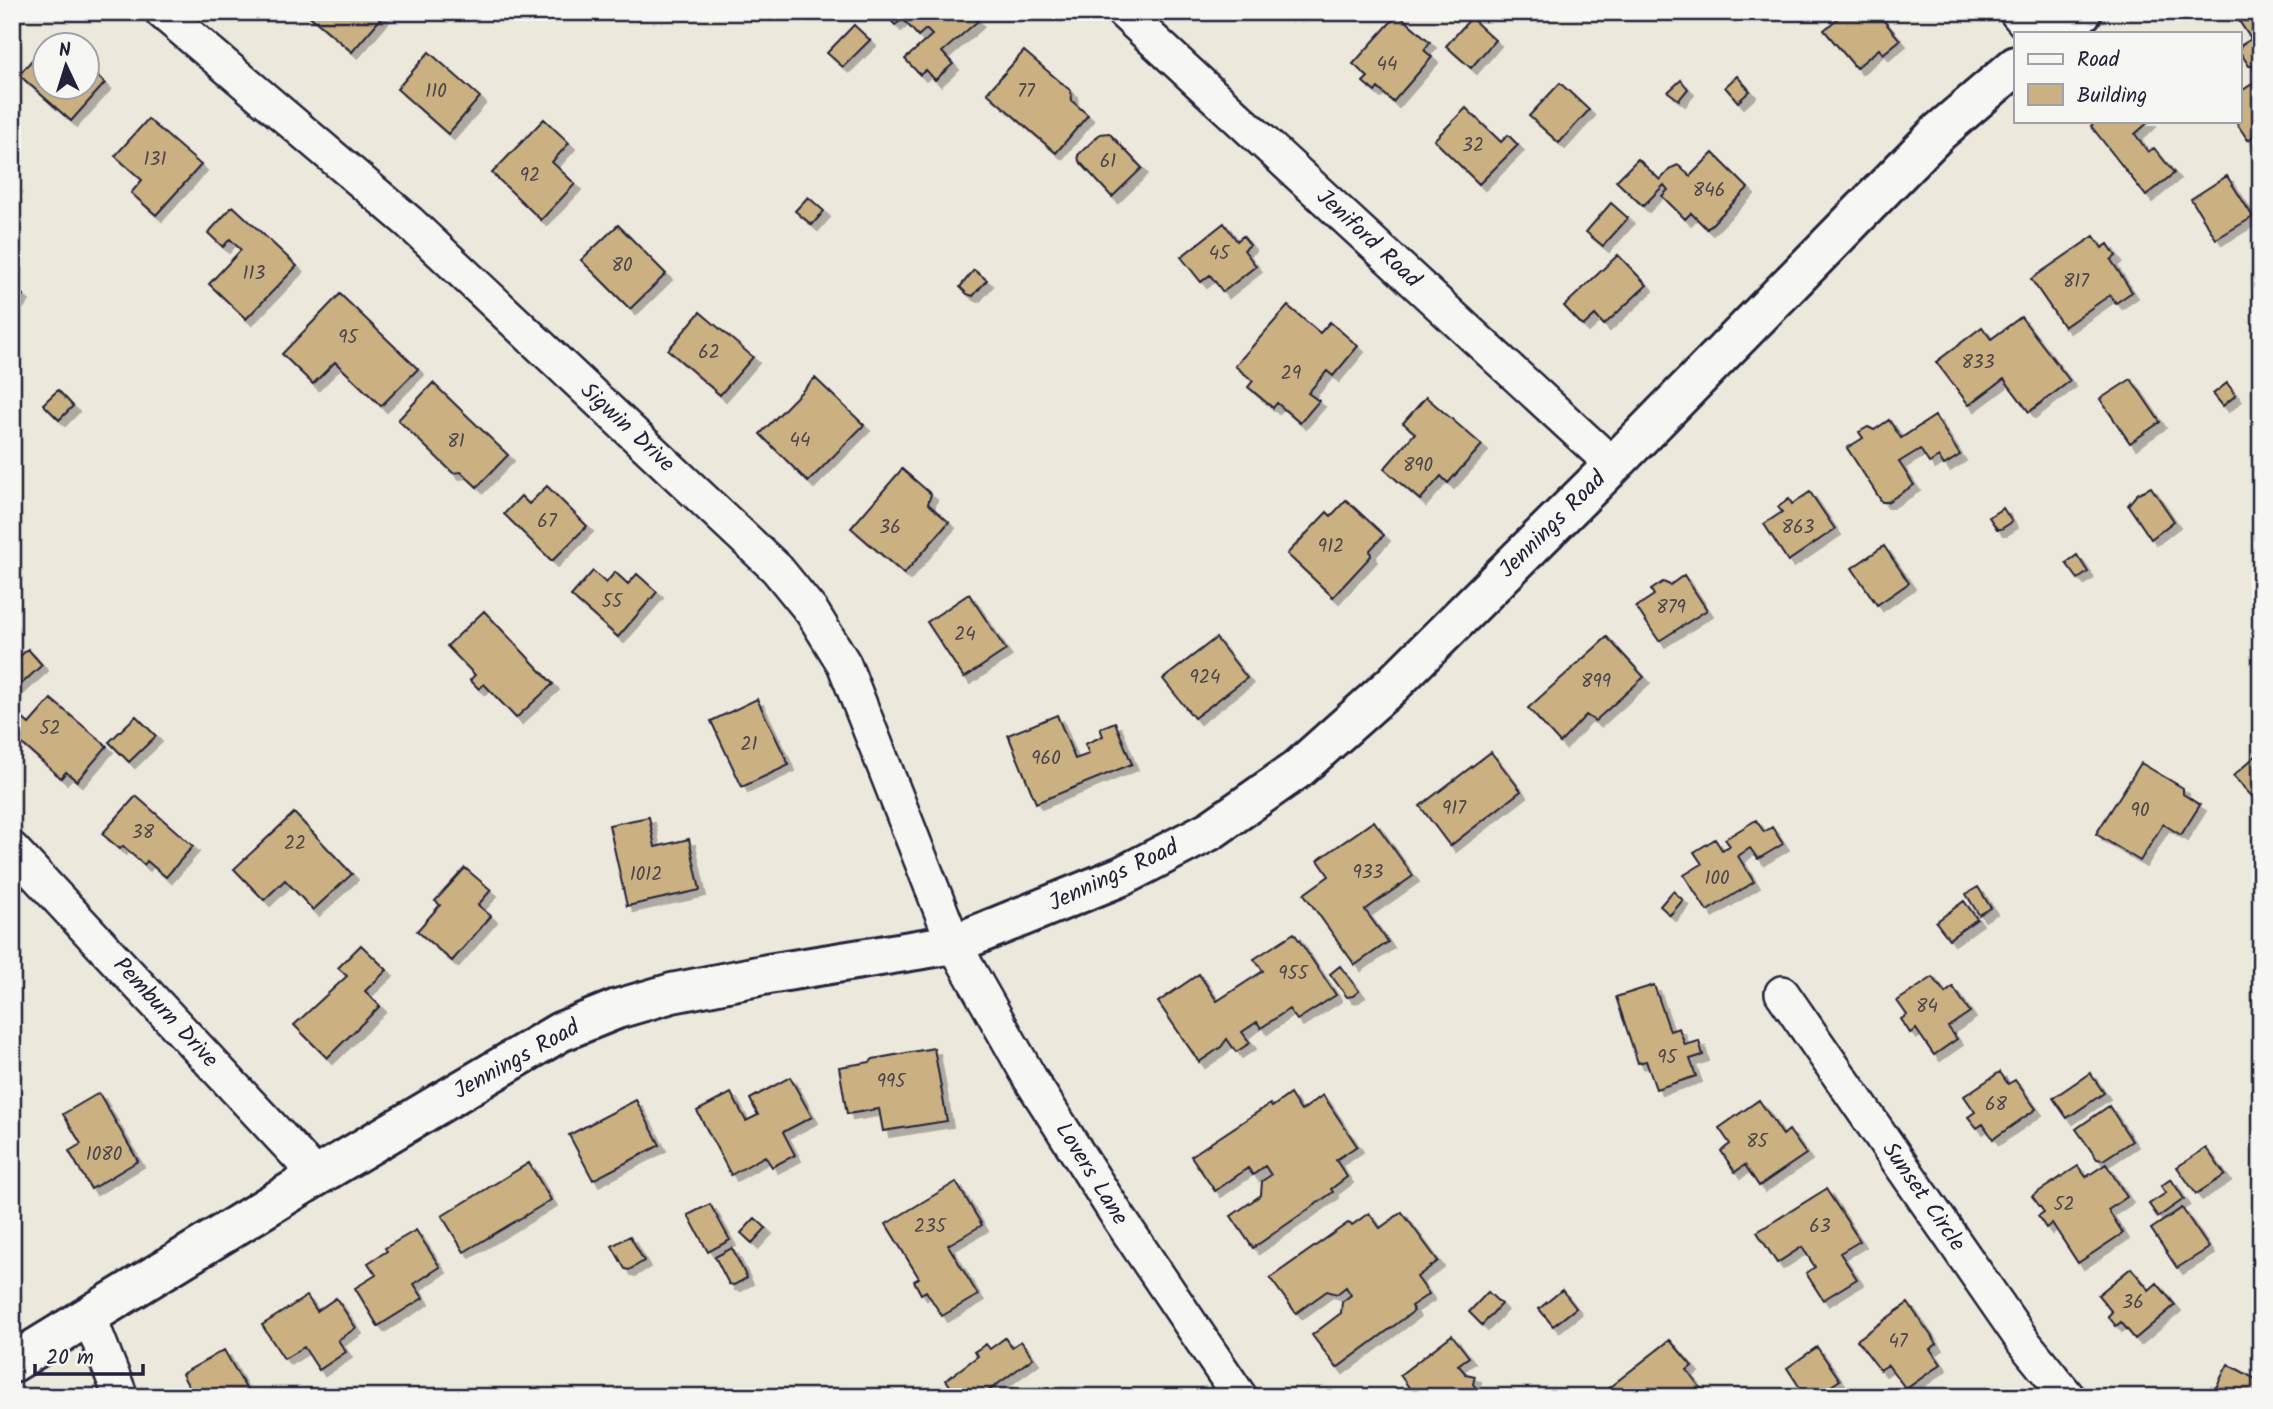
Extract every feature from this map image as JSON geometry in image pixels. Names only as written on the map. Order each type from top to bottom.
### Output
[{"type":"street","name":"Sigwin Drive","points":[[162,12],[409,222],[777,569],[812,612],[844,664],[954,944]]},
{"type":"street","name":"Jeniford Road","points":[[1123,12],[1613,465]]},
{"type":"street","points":[[2015,12],[2033,32]]},
{"type":"street","points":[[2055,32],[2082,12]]},
{"type":"street","name":"Jennings Road","points":[[12,1363],[317,1176],[560,1032],[617,1009],[672,993],[768,974],[954,944],[1122,876],[1212,830],[1298,769],[1391,686],[1613,465],[1940,131],[2014,68]]},
{"type":"street","name":"Pemburn Drive","points":[[12,849],[317,1176]]},
{"type":"street","name":"Lovers Lane","points":[[954,944],[1031,1080],[1095,1181],[1240,1397]]},
{"type":"street","name":"Sunset Circle","points":[[1782,993],[2025,1344],[2068,1397]]},
{"type":"street","points":[[89,1316],[121,1397]]},
{"type":"building","points":[[305,12],[380,12],[384,15],[352,52]]},
{"type":"building","points":[[970,12],[978,21],[942,52],[953,64],[935,80],[926,70],[920,75],[905,59],[932,35],[926,29],[918,36],[903,19],[895,25],[885,14]]},
{"type":"building","points":[[1845,12],[1882,12],[1879,15],[1900,40],[1883,54],[1879,49],[1856,68],[1824,30]]},
{"type":"building","points":[[2233,12],[2261,12],[2261,62],[2254,66],[2249,66],[2242,55],[2242,45],[2251,39]]},
{"type":"building","points":[[1398,14],[1430,42],[1424,50],[1432,57],[1393,102],[1378,88],[1375,92],[1363,82],[1368,77],[1353,64]]},
{"type":"building","points":[[1471,18],[1495,40],[1471,68],[1446,46]]},
{"type":"building","points":[[854,25],[870,40],[843,67],[827,53]]},
{"type":"building","points":[[1024,51],[1071,91],[1072,101],[1088,115],[1056,153],[987,93]]},
{"type":"building","points":[[429,52],[480,97],[448,134],[397,89]]},
{"type":"building","points":[[32,60],[32,86],[19,75]]},
{"type":"building","points":[[1737,76],[1750,91],[1738,102],[1725,87]]},
{"type":"building","points":[[1681,80],[1688,89],[1679,100],[1668,92]]},
{"type":"building","points":[[2255,82],[2261,91],[2261,131],[2248,140],[2236,122],[2242,122],[2242,91]]},
{"type":"building","points":[[1560,83],[1589,110],[1559,143],[1529,116]]},
{"type":"building","points":[[50,102],[88,102],[71,121]]},
{"type":"building","points":[[1466,108],[1501,142],[1508,135],[1518,145],[1479,184],[1434,140]]},
{"type":"building","points":[[148,119],[201,165],[156,215],[131,193],[142,180],[115,156]]},
{"type":"building","points":[[544,119],[569,143],[552,162],[575,184],[541,220],[492,173]]},
{"type":"building","points":[[2096,122],[2149,122],[2135,134],[2148,152],[2154,148],[2174,173],[2146,196],[2091,126]]},
{"type":"building","points":[[1109,133],[1142,168],[1112,197],[1079,161],[1078,155],[1100,134]]},
{"type":"building","points":[[1713,153],[1748,188],[1707,229],[1691,213],[1685,219],[1662,196],[1668,190],[1664,185],[1643,206],[1616,181],[1638,159],[1660,180],[1671,168],[1678,165],[1690,176]]},
{"type":"building","points":[[2227,176],[2253,217],[2216,239],[2191,199]]},
{"type":"building","points":[[808,197],[824,211],[812,225],[795,211]]},
{"type":"building","points":[[1611,203],[1628,218],[1603,246],[1586,232]]},
{"type":"building","points":[[233,206],[297,266],[246,319],[209,284],[241,250],[230,239],[223,247],[208,233]]},
{"type":"building","points":[[1224,223],[1237,241],[1243,236],[1250,245],[1244,250],[1256,266],[1223,292],[1210,275],[1201,282],[1181,257]]},
{"type":"building","points":[[618,225],[666,274],[630,309],[581,260]]},
{"type":"building","points":[[2094,236],[2102,248],[2108,244],[2116,256],[2111,260],[2132,292],[2116,303],[2110,295],[2064,327],[2031,279]]},
{"type":"building","points":[[1618,255],[1647,285],[1604,325],[1595,315],[1583,326],[1564,306]]},
{"type":"building","points":[[974,270],[987,280],[973,296],[960,287]]},
{"type":"building","points":[[12,285],[23,295],[12,307]]},
{"type":"building","points":[[340,294],[418,369],[381,406],[335,362],[313,384],[282,354]]},
{"type":"building","points":[[1288,306],[1320,333],[1330,322],[1358,346],[1333,376],[1327,371],[1308,393],[1319,401],[1300,423],[1277,403],[1273,408],[1248,387],[1253,381],[1235,366]]},
{"type":"building","points":[[700,312],[753,357],[720,395],[668,350]]},
{"type":"building","points":[[2021,317],[2070,381],[2029,412],[2004,379],[1969,405],[1936,362],[1982,327],[1991,339]]},
{"type":"building","points":[[815,378],[864,425],[808,482],[760,434]]},
{"type":"building","points":[[2131,379],[2160,422],[2130,443],[2100,399]]},
{"type":"building","points":[[433,383],[508,455],[477,487],[461,472],[453,473],[398,420]]},
{"type":"building","points":[[2227,383],[2236,395],[2223,406],[2213,394]]},
{"type":"building","points":[[58,390],[73,406],[59,420],[43,404]]},
{"type":"building","points":[[1426,397],[1482,445],[1448,483],[1441,476],[1420,500],[1384,469],[1415,433],[1403,423]]},
{"type":"building","points":[[1935,416],[1960,455],[1944,465],[1939,457],[1929,463],[1920,449],[1899,462],[1914,485],[1887,502],[1882,502],[1847,448],[1863,438],[1859,432],[1868,427],[1874,430],[1889,420],[1901,438]]},
{"type":"building","points":[[902,469],[931,494],[928,504],[949,522],[904,574],[851,528]]},
{"type":"building","points":[[547,486],[587,526],[552,561],[504,514],[521,496],[529,504]]},
{"type":"building","points":[[2151,487],[2174,521],[2151,539],[2128,505],[2137,494]]},
{"type":"building","points":[[1810,492],[1835,529],[1788,561],[1764,524],[1782,512],[1778,507],[1789,499],[1792,504]]},
{"type":"building","points":[[1346,500],[1384,535],[1370,550],[1371,556],[1333,597],[1287,554],[1327,512],[1331,516]]},
{"type":"building","points":[[2003,508],[2012,522],[1997,529],[1989,517]]},
{"type":"building","points":[[1884,546],[1909,583],[1877,605],[1852,568]]},
{"type":"building","points":[[2077,555],[2088,572],[2078,579],[2066,563]]},
{"type":"building","points":[[593,571],[606,583],[615,572],[628,584],[637,574],[657,592],[618,637],[571,596]]},
{"type":"building","points":[[1684,575],[1707,610],[1659,641],[1636,607],[1654,595],[1651,590],[1663,582],[1670,585]]},
{"type":"building","points":[[969,594],[1006,650],[964,678],[927,622]]},
{"type":"building","points":[[484,611],[553,684],[516,718],[484,684],[479,689],[470,680],[475,675],[447,646]]},
{"type":"building","points":[[1607,637],[1644,677],[1595,721],[1586,715],[1560,743],[1528,708]]},
{"type":"building","points":[[1216,638],[1247,678],[1194,718],[1163,679]]},
{"type":"building","points":[[28,649],[42,665],[15,690],[12,686],[12,651],[18,658]]},
{"type":"building","points":[[51,699],[107,746],[77,781],[66,772],[61,778],[12,735],[12,729],[22,718],[29,724]]},
{"type":"building","points":[[757,699],[789,765],[742,787],[711,721]]},
{"type":"building","points":[[1057,715],[1075,759],[1089,754],[1085,744],[1103,736],[1100,728],[1115,722],[1132,764],[1036,803],[1008,735]]},
{"type":"building","points":[[136,716],[156,736],[129,762],[109,742]]},
{"type":"building","points":[[2261,751],[2261,806],[2233,776]]},
{"type":"building","points":[[1491,752],[1521,791],[1450,846],[1420,806]]},
{"type":"building","points":[[2141,763],[2183,788],[2183,794],[2200,805],[2181,835],[2163,824],[2140,861],[2096,834]]},
{"type":"building","points":[[136,796],[193,846],[166,877],[147,861],[144,865],[123,846],[120,849],[102,834]]},
{"type":"building","points":[[294,813],[352,874],[313,910],[285,880],[264,900],[234,869]]},
{"type":"building","points":[[649,817],[655,847],[689,839],[700,890],[627,906],[609,825]]},
{"type":"building","points":[[1756,820],[1764,832],[1772,827],[1783,844],[1758,859],[1750,848],[1738,856],[1754,882],[1707,911],[1684,875],[1702,864],[1694,852],[1715,839],[1722,850],[1730,846],[1725,839]]},
{"type":"building","points":[[1374,821],[1413,876],[1365,910],[1388,942],[1355,965],[1304,894],[1329,876],[1318,860]]},
{"type":"building","points":[[465,868],[491,890],[478,905],[491,916],[452,961],[417,931],[440,905],[435,901]]},
{"type":"building","points":[[1978,887],[1991,908],[1979,915],[1966,894]]},
{"type":"building","points":[[1673,891],[1683,900],[1670,915],[1660,906]]},
{"type":"building","points":[[1964,901],[1977,919],[1949,939],[1936,922]]},
{"type":"building","points":[[1294,933],[1336,995],[1297,1020],[1289,1009],[1261,1028],[1257,1022],[1242,1032],[1250,1043],[1236,1052],[1227,1039],[1221,1047],[1199,1062],[1158,1002],[1199,974],[1217,1001],[1263,971],[1254,959]]},
{"type":"building","points":[[361,945],[387,970],[365,991],[380,1006],[327,1058],[294,1025],[347,976],[338,968]]},
{"type":"building","points":[[1340,966],[1359,991],[1353,996],[1347,997],[1330,974]]},
{"type":"building","points":[[1933,977],[1945,993],[1953,987],[1970,1012],[1948,1027],[1957,1039],[1934,1055],[1916,1029],[1910,1033],[1901,1019],[1907,1015],[1897,1001]]},
{"type":"building","points":[[1654,985],[1670,1031],[1679,1028],[1685,1045],[1699,1041],[1703,1055],[1690,1059],[1696,1076],[1656,1089],[1646,1061],[1638,1063],[1616,997]]},
{"type":"building","points":[[934,1048],[947,1121],[883,1131],[879,1109],[847,1114],[839,1067]]},
{"type":"building","points":[[2000,1072],[2008,1084],[2015,1080],[2036,1109],[1993,1139],[1983,1124],[1977,1128],[1968,1117],[1975,1112],[1964,1096]]},
{"type":"building","points":[[2090,1073],[2104,1093],[2067,1118],[2053,1098]]},
{"type":"building","points":[[790,1077],[812,1117],[783,1132],[795,1155],[772,1167],[765,1156],[731,1175],[697,1111],[731,1093],[746,1121],[758,1115],[750,1099]]},
{"type":"building","points":[[99,1093],[138,1161],[91,1189],[69,1151],[81,1144],[63,1114]]},
{"type":"building","points":[[1290,1094],[1301,1111],[1323,1095],[1357,1146],[1336,1160],[1347,1177],[1331,1189],[1333,1192],[1253,1248],[1231,1216],[1261,1195],[1262,1181],[1271,1175],[1265,1166],[1253,1175],[1248,1168],[1215,1191],[1191,1156],[1270,1104],[1272,1107]]},
{"type":"building","points":[[636,1100],[660,1145],[593,1180],[569,1135]]},
{"type":"building","points":[[1759,1100],[1783,1135],[1789,1130],[1806,1154],[1759,1186],[1745,1165],[1735,1172],[1721,1151],[1730,1144],[1719,1128]]},
{"type":"building","points":[[2109,1106],[2132,1141],[2103,1160],[2097,1159],[2076,1129]]},
{"type":"building","points":[[2206,1148],[2225,1175],[2196,1194],[2177,1167]]},
{"type":"building","points":[[529,1163],[551,1200],[464,1252],[442,1216]]},
{"type":"building","points":[[2106,1164],[2127,1197],[2108,1210],[2123,1233],[2078,1263],[2052,1223],[2046,1228],[2038,1216],[2044,1212],[2032,1196],[2078,1166],[2086,1177]]},
{"type":"building","points":[[2171,1179],[2184,1199],[2158,1217],[2149,1204],[2166,1193],[2161,1186]]},
{"type":"building","points":[[956,1182],[982,1225],[948,1245],[978,1295],[942,1316],[926,1291],[921,1294],[914,1281],[919,1278],[886,1224]]},
{"type":"building","points":[[1826,1189],[1860,1241],[1840,1253],[1857,1279],[1823,1300],[1806,1273],[1815,1267],[1802,1247],[1777,1263],[1757,1232]]},
{"type":"building","points":[[710,1204],[730,1240],[708,1252],[688,1215]]},
{"type":"building","points":[[2182,1208],[2209,1248],[2177,1268],[2151,1229]]},
{"type":"building","points":[[1402,1212],[1438,1261],[1417,1277],[1429,1294],[1411,1306],[1414,1311],[1337,1368],[1312,1335],[1341,1313],[1342,1302],[1351,1295],[1346,1287],[1337,1294],[1327,1291],[1296,1313],[1270,1278],[1348,1223],[1352,1225],[1369,1213],[1380,1228]]},
{"type":"building","points":[[755,1218],[766,1228],[752,1243],[741,1233]]},
{"type":"building","points":[[416,1230],[440,1267],[414,1284],[423,1298],[378,1326],[355,1288],[376,1275],[368,1263],[387,1251],[385,1248]]},
{"type":"building","points":[[630,1236],[644,1261],[629,1270],[625,1269],[612,1246]]},
{"type":"building","points":[[732,1248],[747,1278],[734,1285],[729,1284],[715,1257]]},
{"type":"building","points":[[2131,1268],[2149,1290],[2157,1283],[2175,1305],[2135,1339],[2121,1322],[2116,1326],[2108,1316],[2112,1312],[2098,1295]]},
{"type":"building","points":[[1562,1290],[1576,1308],[1553,1326],[1539,1309]]},
{"type":"building","points":[[1488,1292],[1501,1304],[1482,1325],[1469,1312]]},
{"type":"building","points":[[307,1296],[317,1311],[336,1298],[356,1328],[338,1340],[346,1352],[319,1370],[304,1347],[284,1359],[262,1325]]},
{"type":"building","points":[[1908,1303],[1937,1344],[1930,1349],[1941,1364],[1906,1389],[1888,1365],[1880,1370],[1857,1340]]},
{"type":"building","points":[[1452,1335],[1469,1357],[1458,1365],[1466,1374],[1475,1376],[1473,1384],[1483,1397],[1416,1397],[1400,1375]]},
{"type":"building","points":[[1005,1338],[1012,1347],[1021,1341],[1033,1358],[980,1397],[958,1397],[946,1380],[978,1356],[974,1352],[986,1344],[990,1349]]},
{"type":"building","points":[[1670,1340],[1692,1366],[1687,1370],[1702,1390],[1694,1397],[1597,1397]]},
{"type":"building","points":[[1817,1347],[1840,1380],[1815,1397],[1806,1397],[1787,1368]]},
{"type":"building","points":[[224,1350],[251,1397],[194,1397],[182,1374]]},
{"type":"building","points":[[2228,1364],[2261,1382],[2261,1397],[2211,1397]]}]
